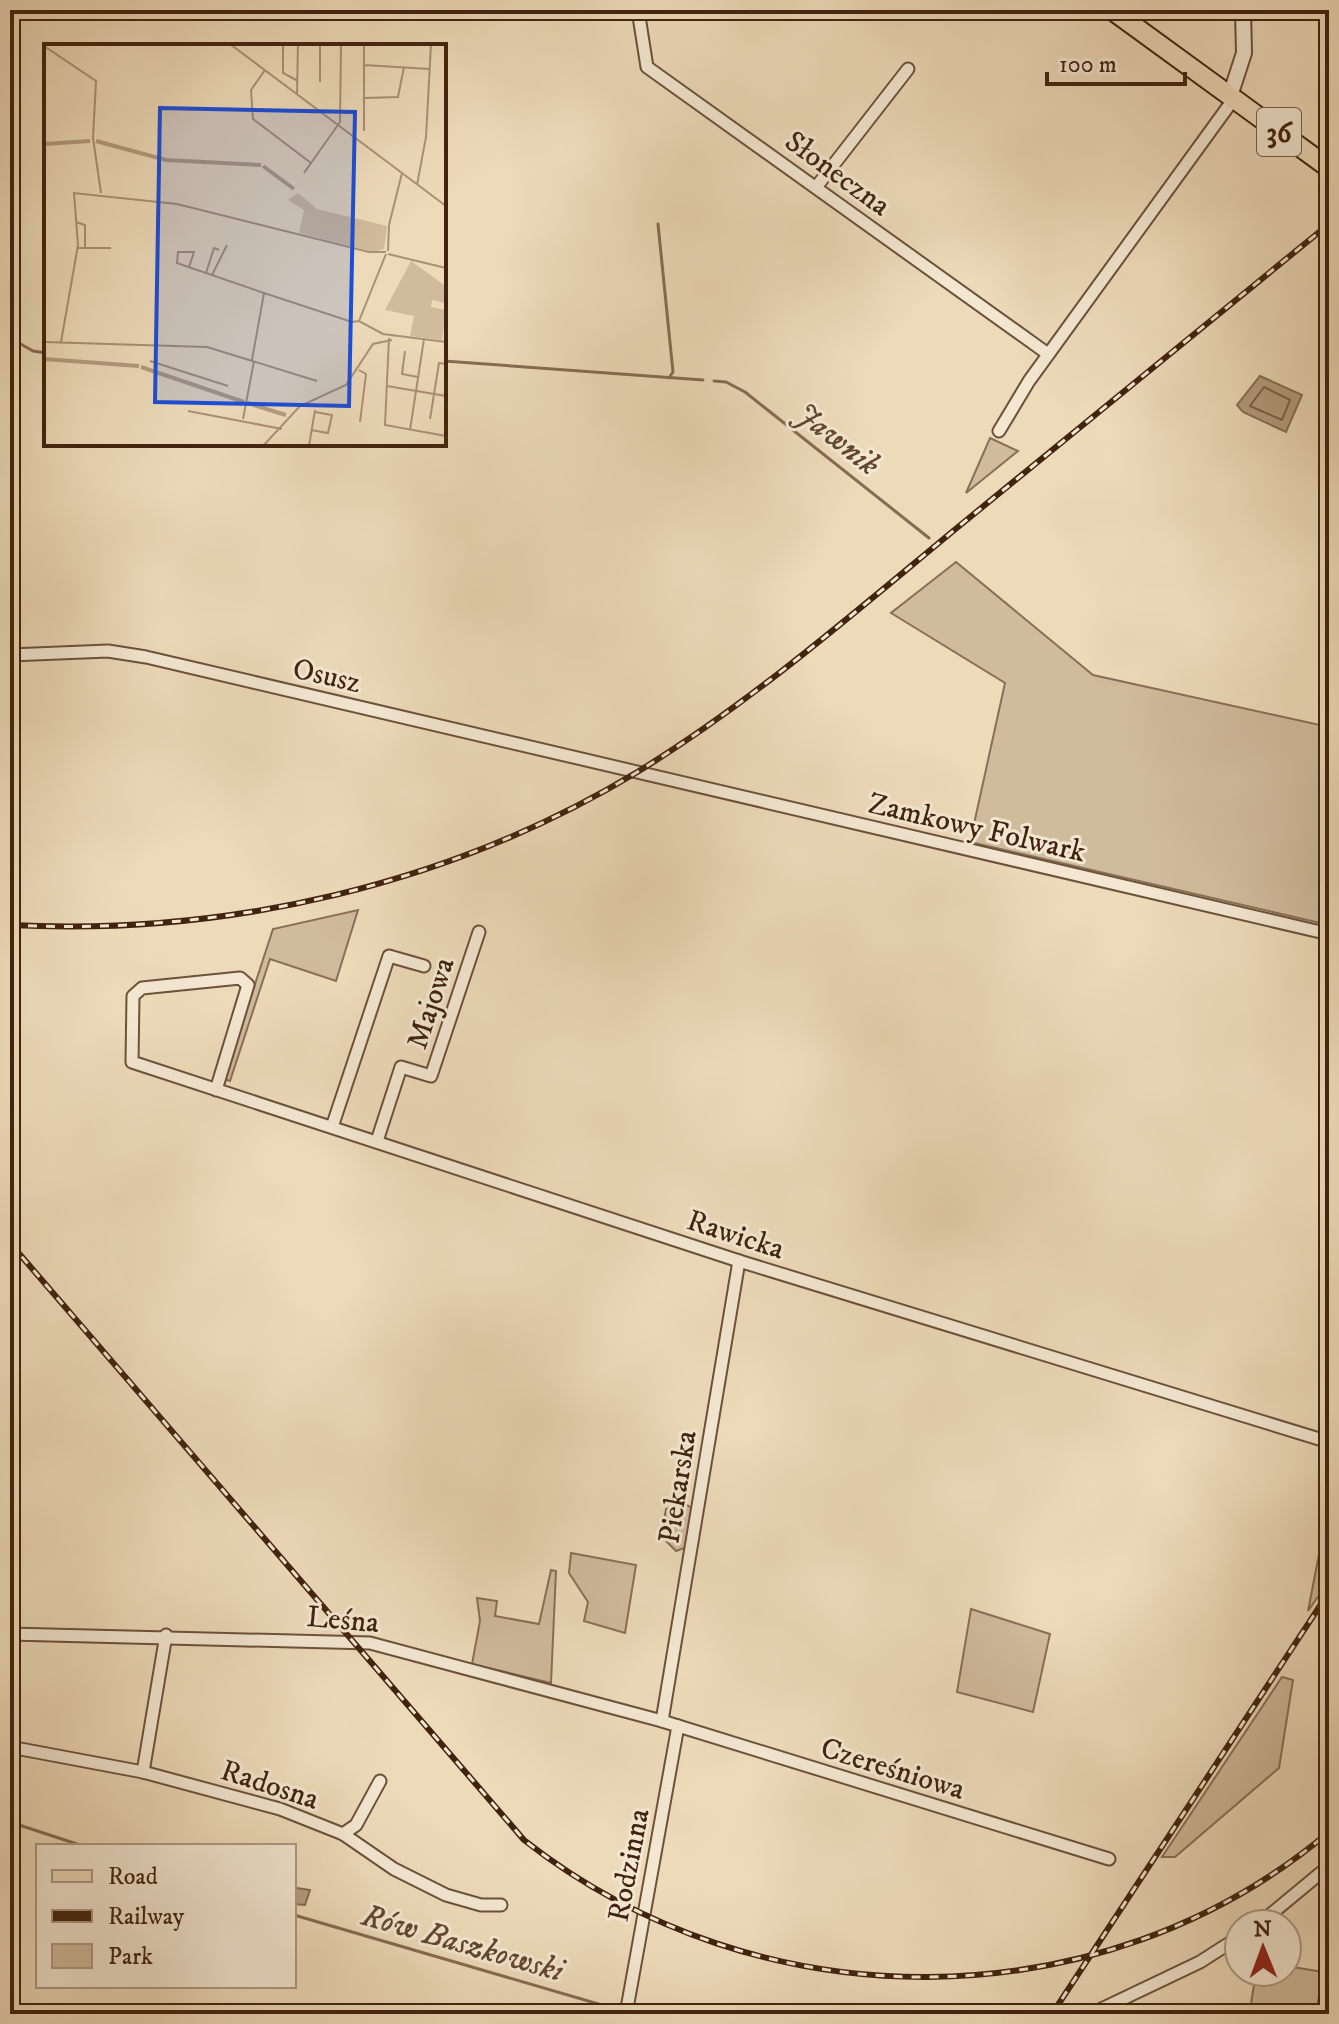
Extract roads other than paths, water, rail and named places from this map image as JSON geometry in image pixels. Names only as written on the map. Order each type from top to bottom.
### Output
[{"type":"main road","name":"36","points":[[1112,10],[1329,168]]},
{"type":"street","name":"Słoneczna","points":[[638,10],[647,67],[1048,354]]},
{"type":"street","points":[[999,431],[1048,354],[1230,104],[1244,53],[1243,10]]},
{"type":"street","points":[[817,186],[908,69]]},
{"type":"street","name":"Osusz","points":[[10,655],[126,653],[614,767]]},
{"type":"street","name":"Zamkowy Folwark","points":[[614,767],[1329,934]]},
{"type":"street","name":"Majowa","points":[[377,1141],[401,1067],[431,1076],[479,932]]},
{"type":"street","points":[[332,1127],[389,956],[424,966]]},
{"type":"street","name":"Rawicka","points":[[216,1090],[248,985],[240,978],[142,988],[133,996],[132,1062],[216,1090],[377,1141],[739,1261],[1329,1442]]},
{"type":"street","name":"Piekarska","points":[[662,1721],[739,1261]]},
{"type":"street","name":"Leśna","points":[[10,1634],[166,1635],[370,1643],[662,1721]]},
{"type":"street","points":[[143,1772],[166,1635]]},
{"type":"street","name":"Czereśniowa","points":[[662,1721],[1109,1859]]},
{"type":"street","name":"Rodzinna","points":[[626,2014],[678,1726]]},
{"type":"street","name":"Radosna","points":[[10,1747],[143,1772],[280,1809],[343,1834],[394,1869],[437,1891],[481,1905],[501,1905]]},
{"type":"street","points":[[343,1834],[356,1825],[380,1781]]},
{"type":"street","points":[[1278,1908],[1329,1866]]},
{"type":"street","points":[[1091,2014],[1110,2010],[1223,1947]]},
{"type":"water","points":[[1260,376],[1302,395],[1286,432],[1243,412],[1237,405]]},
{"type":"water","points":[[296,1886],[310,1890],[305,1905],[296,1904]]},
{"type":"waterway","points":[[658,224],[673,372],[669,378]]},
{"type":"waterway","name":"Jawnik","points":[[10,338],[33,351],[44,353]]},
{"type":"waterway","name":"Jawnik","points":[[446,361],[703,380]]},
{"type":"waterway","name":"Jawnik","points":[[714,381],[726,382],[745,392],[929,538]]},
{"type":"waterway","name":"Rów Baszkowski","points":[[10,1822],[77,1844]]},
{"type":"waterway","name":"Rów Baszkowski","points":[[296,1916],[619,2010]]},
{"type":"railway","points":[[10,925],[92,926],[174,922],[255,911],[336,895],[415,873],[492,845],[567,811],[639,771],[763,685],[1329,224]]},
{"type":"railway","points":[[10,1243],[524,1840],[616,1900],[716,1943],[821,1969],[929,1977],[1036,1967],[1140,1940],[1239,1895],[1329,1832]]},
{"type":"railway","points":[[1052,2014],[1329,1592]]}]
